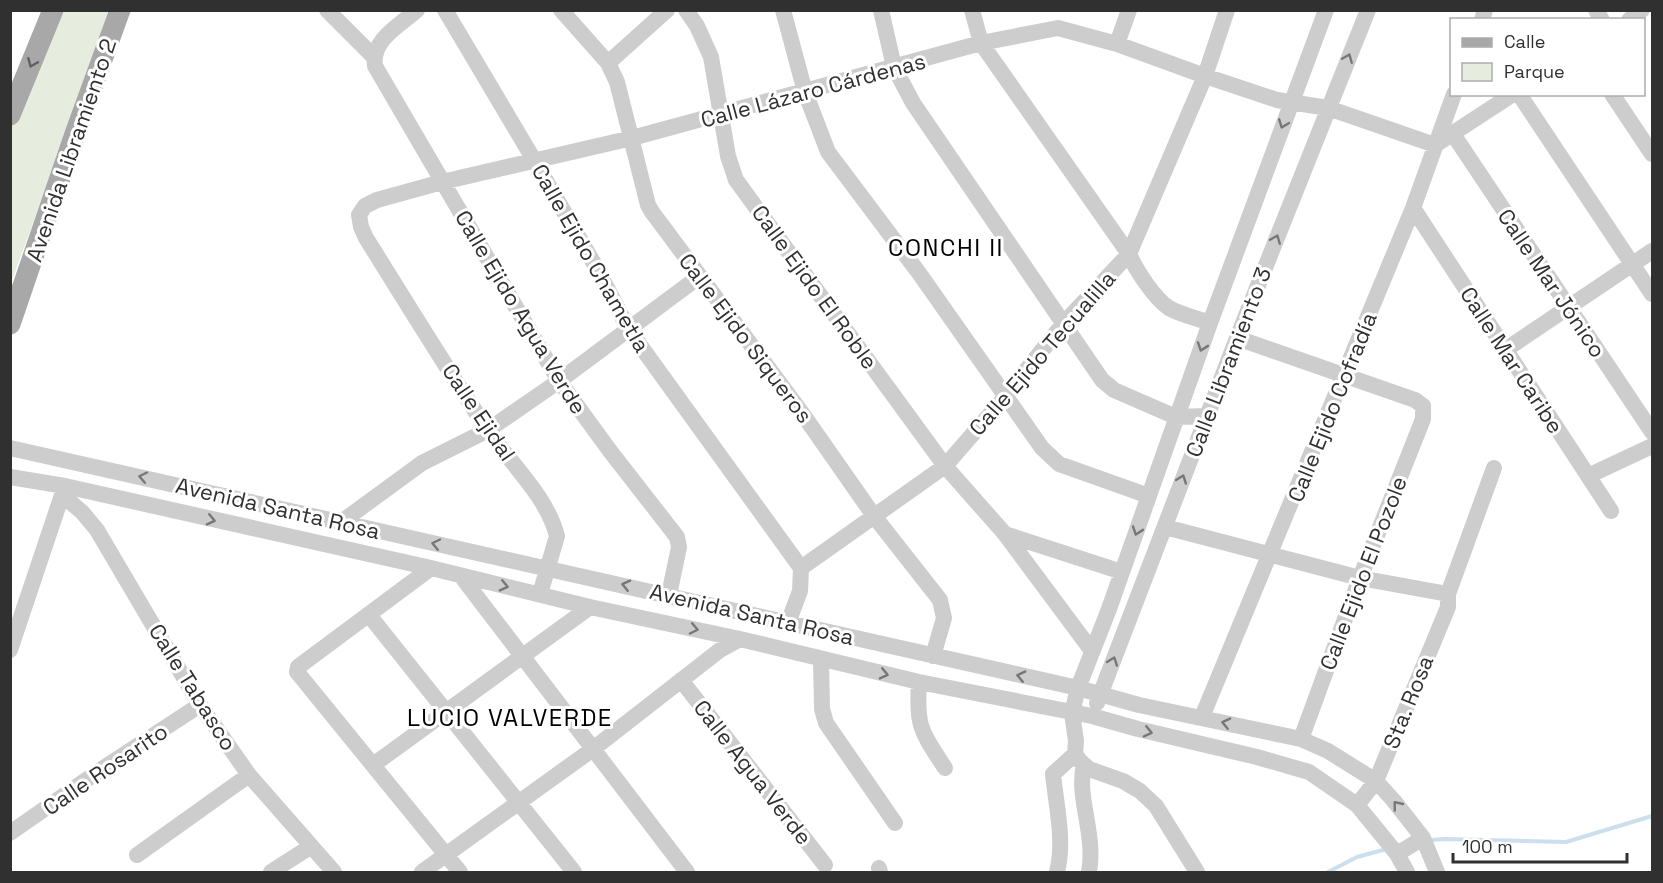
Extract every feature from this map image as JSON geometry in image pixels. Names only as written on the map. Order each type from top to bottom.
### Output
[{"type":"main road","name":"Avenida Libramiento 2","points":[[10,324],[120,10]]},
{"type":"main road","points":[[10,115],[50,11]]},
{"type":"street","points":[[327,10],[374,57],[379,44],[417,10]]},
{"type":"street","name":"Calle Ejido Chametla","points":[[445,10],[596,267],[629,330],[801,568]]},
{"type":"street","name":"Calle Ejido Siqueros","points":[[561,10],[608,63],[617,82],[648,205],[802,413],[874,516],[940,600],[944,618],[933,656]]},
{"type":"street","points":[[608,63],[667,10]]},
{"type":"street","name":"Calle Ejido El Roble","points":[[686,10],[697,26],[711,57],[728,156],[736,180],[945,466],[1005,534],[1092,651]]},
{"type":"street","points":[[783,10],[805,92],[828,152],[919,273],[1042,448],[1059,464],[1149,496]]},
{"type":"street","points":[[881,10],[894,67],[913,103],[1102,380],[1114,390],[1176,417],[1207,416]]},
{"type":"street","points":[[972,10],[981,43],[1129,254],[1136,270],[1168,307],[1210,323]]},
{"type":"street","points":[[1117,44],[1129,10]]},
{"type":"street","name":"Calle Ejido Tecualilla","points":[[801,568],[945,466],[1005,397],[1063,324],[1129,254],[1205,76],[1227,10]]},
{"type":"street","name":"Calle Libramiento 3","points":[[1072,713],[1078,688],[1326,10]]},
{"type":"street","name":"Calle Libramiento 3","points":[[1057,873],[1060,863],[1060,838],[1053,774],[1079,753],[1237,338],[1368,10]]},
{"type":"street","name":"Calle Lázaro Cárdenas","points":[[366,238],[359,215],[365,206],[377,200],[442,182],[720,116],[981,43],[1058,27],[1117,44],[1276,100],[1328,108],[1436,145]]},
{"type":"street","name":"Calle Ejido Agua Verde","points":[[374,57],[375,66],[560,381],[679,541],[669,595]]},
{"type":"street","name":"Calle Ejido Cofradía","points":[[1203,717],[1413,208],[1453,96]]},
{"type":"street","points":[[1436,145],[1510,96]]},
{"type":"street","points":[[1520,96],[1653,294]]},
{"type":"street","points":[[1613,96],[1653,154]]},
{"type":"street","name":"Calle Mar Jónico","points":[[1453,134],[1653,432]]},
{"type":"street","name":"Calle Mar Caribe","points":[[1413,208],[1611,511]]},
{"type":"street","name":"Calle Ejidal","points":[[366,238],[488,430],[546,508],[555,526],[557,536],[540,594]]},
{"type":"street","points":[[1505,350],[1653,251]]},
{"type":"street","points":[[340,523],[422,464],[488,430],[560,381],[700,276]]},
{"type":"street","points":[[1237,338],[1345,376]]},
{"type":"street","name":"Calle Ejido El Pozole","points":[[1301,739],[1360,578],[1423,419],[1423,406],[1415,400],[1345,376]]},
{"type":"street","points":[[1588,476],[1653,446]]},
{"type":"street","name":"Avenida Santa Rosa","points":[[10,448],[1078,688],[1139,705],[1301,739],[1328,751],[1376,781],[1395,801],[1423,838],[1437,873]]},
{"type":"street","name":"Sta. Rosa","points":[[1357,805],[1376,781],[1448,607],[1448,594],[1494,468]]},
{"type":"street","name":"Avenida Santa Rosa","points":[[10,477],[64,491],[431,568],[590,607],[740,639],[919,682],[1092,716],[1257,757],[1309,772],[1357,805],[1397,854],[1407,873]]},
{"type":"street","points":[[10,650],[64,491]]},
{"type":"street","name":"Calle Tabasco","points":[[64,491],[97,530],[200,705],[249,775],[334,873]]},
{"type":"street","points":[[1165,527],[1360,578],[1448,594]]},
{"type":"street","points":[[1005,534],[1122,572]]},
{"type":"street","points":[[431,568],[298,667],[297,672],[460,873]]},
{"type":"street","points":[[788,622],[800,591],[801,568]]},
{"type":"street","points":[[461,576],[687,873]]},
{"type":"street","points":[[373,765],[590,607]]},
{"type":"street","points":[[369,615],[574,873]]},
{"type":"street","points":[[423,873],[593,749],[720,650],[740,639]]},
{"type":"street","points":[[821,660],[822,709],[826,723],[895,823]]},
{"type":"street","name":"Calle Agua Verde","points":[[681,680],[825,865]]},
{"type":"street","points":[[919,682],[917,711],[919,724],[945,768]]},
{"type":"street","name":"Calle Rosarito","points":[[10,833],[200,705]]},
{"type":"street","points":[[1072,713],[1092,857],[1089,873]]},
{"type":"street","points":[[1079,753],[1089,769],[1123,781],[1140,791],[1156,806],[1197,873]]},
{"type":"street","points":[[137,855],[249,775]]},
{"type":"street","points":[[1397,854],[1423,838]]},
{"type":"street","points":[[271,873],[310,847]]},
{"type":"green space","points":[[55,11],[108,11],[11,283],[11,123]]},
{"type":"waterway","points":[[1431,840],[1566,842],[1652,816]]},
{"type":"waterway","points":[[1328,872],[1357,857],[1383,850]]},
{"type":"district","name":"CONCHI II","points":[[946,248]]},
{"type":"district","name":"LUCIO VALVERDE","points":[[510,718]]}]
